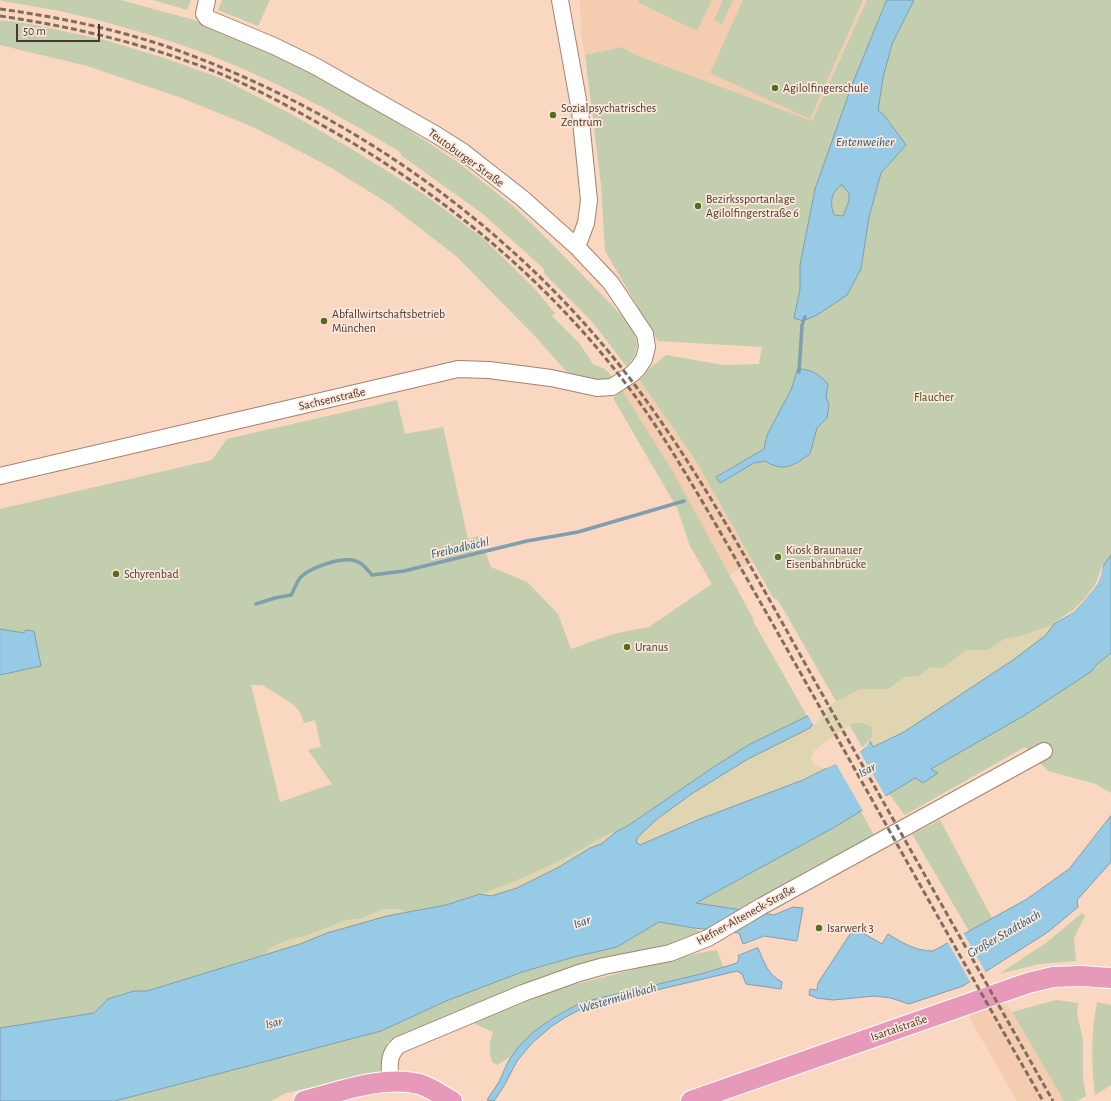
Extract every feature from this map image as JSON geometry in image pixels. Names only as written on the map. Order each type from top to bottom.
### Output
[{"type":"main road","name":"Isartalstraße","points":[[690,1101],[1028,983],[1053,977],[1081,976],[1111,978]]},
{"type":"main road","points":[[304,1101],[367,1085],[390,1081],[420,1085],[452,1101]]},
{"type":"street","name":"Teutoburger Straße","points":[[207,0],[204,14],[207,18],[274,46],[315,66],[441,137],[462,151],[522,198],[577,247],[611,283],[645,334],[647,347]]},
{"type":"street","points":[[560,0],[566,41],[580,111],[589,200],[586,223],[577,247]]},
{"type":"street","name":"Sachsenstraße","points":[[0,476],[458,369],[490,370],[551,378],[597,388],[612,388],[638,368],[644,359],[647,347]]},
{"type":"street","name":"Hefner-Alteneck-Straße","points":[[390,1081],[390,1057],[392,1050],[399,1045],[523,992],[604,966],[670,953],[716,934],[762,906],[1044,751]]},
{"type":"shaded area","name":"Agilolfingerschule","points":[[580,0],[867,0],[812,121],[636,55],[622,47],[585,55],[581,35]]},
{"type":"shaded area","points":[[638,378],[694,458],[753,562],[729,575],[675,475],[622,390]]},
{"type":"shaded area","points":[[1005,1001],[1064,1101],[1017,1101],[968,1015]]},
{"type":"green space","points":[[0,0],[121,0],[194,20],[311,72],[380,111],[459,163],[513,206],[610,303],[633,329],[637,345],[635,355],[627,367],[593,323],[544,273],[544,269],[483,214],[402,156],[400,152],[340,117],[279,85],[216,58],[183,46],[89,18],[56,10]]},
{"type":"green space","points":[[153,0],[191,0],[187,10]]},
{"type":"green space","points":[[222,0],[270,0],[258,26],[218,10]]},
{"type":"green space","points":[[639,0],[712,0],[697,31],[638,2]]},
{"type":"green space","points":[[723,0],[733,0],[722,24],[714,20]]},
{"type":"green space","points":[[743,0],[863,0],[810,119],[710,73]]},
{"type":"green space","name":"Flaucher","points":[[867,0],[1111,0],[1111,793],[1096,784],[1048,771],[1025,747],[905,815],[889,794],[785,612],[776,598],[774,599],[694,458],[638,378],[666,355],[723,365],[759,364],[762,347],[658,341],[605,251],[601,185],[585,55],[622,47],[636,55],[812,121]],"holes":[[[751,457],[763,461],[754,463],[716,477]]]},
{"type":"green space","points":[[0,20],[30,24],[105,40],[164,58],[221,78],[291,114],[355,151],[425,195],[484,239],[534,288],[555,313],[552,316],[580,344],[593,364],[605,369],[615,380],[606,383],[583,379],[567,372],[533,334],[456,256],[389,204],[330,167],[253,127],[179,97],[87,66],[0,45]]},
{"type":"green space","points":[[622,390],[675,475],[754,620],[753,621],[807,716],[750,744],[629,825],[517,888],[480,894],[446,905],[300,944],[147,991],[134,991],[108,999],[94,1013],[0,1028],[0,509],[212,460],[227,439],[397,400],[405,434],[443,427],[468,539],[479,536],[491,567],[527,582],[558,614],[571,649],[613,634],[649,627],[712,584],[690,546],[677,508],[613,398]],"holes":[[[251,685],[262,685],[293,704],[300,712],[304,723],[315,720],[321,747],[308,750],[332,784],[280,802]]]},
{"type":"green space","points":[[860,810],[874,835],[806,871],[740,910],[695,903],[833,828]]},
{"type":"green space","points":[[940,820],[992,918],[969,931],[912,834]]},
{"type":"green space","points":[[1082,913],[1085,916],[1074,938],[1076,961],[1039,964],[999,974],[1046,943]]},
{"type":"green space","points":[[659,922],[694,928],[701,932],[696,936],[387,1042],[385,1071],[286,1093],[271,1101],[115,1101],[381,1031],[446,1001],[522,972],[574,957],[617,947]]},
{"type":"green space","points":[[717,950],[723,967],[701,974],[583,1002],[548,1021],[525,1039],[510,1057],[497,1065],[492,1062],[490,1054],[490,1043],[493,1032],[473,1023],[561,988],[694,954]]},
{"type":"green space","points":[[1056,1000],[1078,1003],[1077,1014],[1083,1039],[1083,1078],[1086,1096],[1077,1101],[1064,1101],[1012,1012]]},
{"type":"green space","points":[[1097,1002],[1111,1005],[1111,1085],[1095,1095],[1092,1048]]},
{"type":"sand","points":[[1054,624],[1046,635],[1013,660],[904,732],[873,747],[870,741],[872,734],[871,727],[862,723],[853,724],[826,741],[815,750],[811,759],[819,767],[827,768],[803,780],[640,845],[636,842],[638,837],[657,819],[693,793],[748,759],[826,707],[859,689],[888,689],[905,677],[919,676],[930,667],[942,668],[966,650],[988,650],[1004,639],[1023,635]]},
{"type":"sand","points":[[616,832],[601,844],[590,848],[559,867],[517,888],[491,896],[480,894],[540,870],[611,833]]},
{"type":"sand","points":[[383,909],[400,909],[407,912],[387,916],[327,933],[264,956],[269,948],[290,939],[305,936],[346,920],[362,918]]},
{"type":"water","name":"Entenweiher","points":[[887,0],[914,0],[892,44],[883,78],[878,111],[884,115],[906,145],[881,173],[869,217],[861,269],[847,295],[817,315],[803,321],[794,318],[800,289],[800,265],[815,189],[852,85]],"holes":[[[842,185],[849,193],[849,201],[843,216],[834,215],[832,198],[835,191]]]},
{"type":"water","points":[[798,369],[807,370],[814,373],[828,384],[826,397],[829,405],[827,418],[817,428],[810,454],[794,464],[783,467],[772,465],[765,461],[754,463],[720,483],[716,477],[764,449],[767,435],[791,390]]},
{"type":"water","name":"Isar","points":[[1111,555],[1111,653],[1097,664],[1092,671],[1025,715],[931,769],[938,773],[923,783],[915,778],[833,828],[696,903],[774,915],[793,907],[803,908],[797,941],[764,936],[743,944],[739,933],[659,922],[617,947],[574,957],[522,972],[446,1001],[381,1031],[115,1101],[0,1101],[0,1028],[94,1013],[108,999],[134,991],[147,991],[300,944],[327,933],[387,916],[446,905],[480,894],[491,896],[517,888],[559,867],[590,848],[601,844],[616,832],[629,825],[750,744],[826,707],[810,728],[748,759],[693,793],[657,819],[638,837],[636,842],[640,845],[700,819],[803,780],[863,750],[870,741],[873,747],[904,732],[1013,660],[1046,635],[1054,624],[1074,612],[1098,584],[1103,567]]},
{"type":"water","points":[[0,629],[24,633],[26,630],[34,631],[41,666],[0,675]]},
{"type":"water","name":"Großer Stadtbach","points":[[1111,816],[1111,862],[1077,900],[1078,907],[1048,932],[963,986],[909,1004],[891,998],[875,996],[833,1000],[816,998],[809,995],[810,989],[817,990],[818,983],[854,928],[882,944],[888,934],[920,950],[933,951],[1027,899],[1069,869]]},
{"type":"water","name":"Westermühlbach","points":[[758,948],[770,972],[782,982],[781,989],[746,984],[742,974],[737,971],[585,1007],[552,1026],[532,1043],[517,1061],[494,1101],[487,1100],[499,1082],[509,1060],[518,1048],[534,1032],[563,1012],[583,1002],[701,974],[737,963],[739,958],[738,956]]},
{"type":"pier","points":[[1102,565],[1103,567],[1098,584],[1087,598],[1074,612],[1051,625],[1073,610],[1086,597],[1096,583]]},
{"type":"pier","points":[[828,705],[828,707],[814,726],[807,714]]},
{"type":"pier","points":[[871,739],[867,746],[860,752],[886,797],[863,811],[836,764],[827,768],[822,768],[862,748]]},
{"type":"pier","points":[[963,932],[986,973],[971,983],[947,941]]},
{"type":"waterway","points":[[799,372],[802,325],[805,317]]},
{"type":"waterway","name":"Freibadbächl","points":[[256,604],[291,595],[298,580],[302,576],[313,569],[337,561],[352,560],[358,562],[372,575],[404,571],[527,541],[578,532],[684,501]]},
{"type":"railway","points":[[0,9],[87,24],[150,41],[239,75],[306,107],[370,144],[431,185],[489,231],[544,281],[594,335],[640,392],[713,502],[757,577],[1053,1101]]},
{"type":"railway","points":[[0,16],[28,20],[112,38],[167,54],[221,74],[284,104],[365,151],[409,179],[451,210],[492,243],[531,278],[568,315],[603,355],[635,396],[689,479],[1043,1101]]},
{"type":"place","name":"Agilolfingerschule","points":[[775,88]]},
{"type":"place","name":"Sozialpsychatrisches Zentrum","points":[[553,115]]},
{"type":"place","name":"Bezirkssportanlage Agilolfingerstraße 6","points":[[698,206]]},
{"type":"place","name":"Abfallwirtschaftsbetrieb München","points":[[324,321]]},
{"type":"place","name":"Kiosk Braunauer Eisenbahnbrücke","points":[[778,557]]},
{"type":"place","name":"Schyrenbad","points":[[116,574]]},
{"type":"place","name":"Uranus","points":[[627,647]]},
{"type":"place","name":"Isarwerk 3","points":[[819,928]]}]
